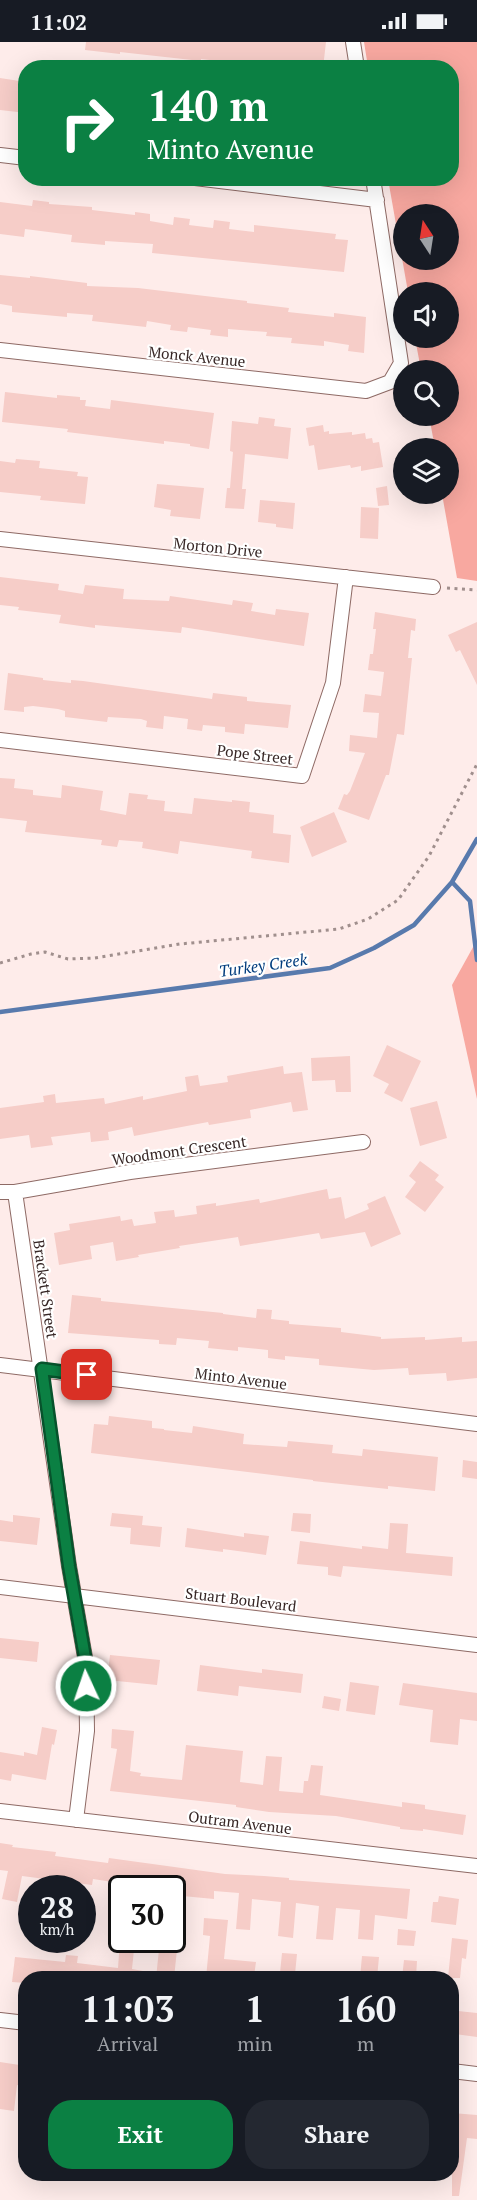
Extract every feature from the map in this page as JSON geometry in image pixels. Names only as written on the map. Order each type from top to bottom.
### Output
[{"type":"street","points":[[353,42],[356,60]]},
{"type":"street","points":[[0,155],[18,157]]},
{"type":"street","points":[[261,186],[377,200],[375,186]]},
{"type":"street","name":"Monck Avenue","points":[[0,350],[366,391],[390,382],[401,363],[377,200]]},
{"type":"street","name":"Morton Drive","points":[[0,539],[433,587]]},
{"type":"street","name":"Pope Street","points":[[0,740],[302,776],[333,683],[346,577]]},
{"type":"street","name":"Woodmont Crescent","points":[[0,1192],[15,1192],[130,1172],[363,1142]]},
{"type":"street","name":"Brackett Street","points":[[15,1192],[74,1596],[86,1663],[87,1731],[76,1820]]},
{"type":"street","name":"Minto Avenue","points":[[0,1365],[477,1424]]},
{"type":"street","name":"Stuart Boulevard","points":[[0,1587],[477,1645]]},
{"type":"street","name":"Outram Avenue","points":[[0,1811],[477,1866]]},
{"type":"street","points":[[0,2020],[18,2022]]},
{"type":"street","points":[[459,2072],[477,2074]]},
{"type":"path","points":[[433,587],[477,590]]},
{"type":"path","points":[[0,963],[45,952],[68,959],[95,958],[180,944],[339,929],[368,919],[398,900],[429,856],[477,764]]},
{"type":"shaded area","points":[[364,42],[477,42],[477,581],[457,578],[444,504],[459,504],[459,438],[433,438],[431,426],[459,426],[459,360],[419,360],[417,348],[459,348],[459,282],[406,282],[404,270],[459,270],[459,204],[393,204],[393,207],[389,186],[459,186],[459,60],[367,60]]},
{"type":"shaded area","points":[[477,940],[477,1099],[452,985]]},
{"type":"building","points":[[86,42],[326,42],[324,60],[192,60],[85,50]]},
{"type":"building","points":[[0,78],[18,81],[18,112],[0,110]]},
{"type":"building","points":[[33,200],[49,202],[49,204],[92,207],[92,210],[135,215],[135,212],[150,214],[150,221],[173,225],[174,217],[190,219],[189,225],[213,228],[214,220],[230,222],[229,229],[254,232],[254,225],[336,234],[335,239],[348,240],[344,272],[152,253],[153,244],[105,241],[105,245],[71,242],[72,235],[25,229],[24,237],[0,234],[0,202],[32,206]]},
{"type":"building","points":[[0,275],[30,278],[30,276],[87,283],[87,286],[138,288],[247,301],[247,303],[289,308],[288,312],[334,317],[334,313],[366,317],[364,353],[348,351],[349,345],[324,341],[324,346],[291,343],[292,338],[266,336],[267,332],[228,329],[228,337],[210,335],[211,330],[188,327],[187,332],[170,330],[171,325],[147,321],[146,327],[92,321],[93,315],[67,313],[67,317],[12,312],[12,306],[0,304]]},
{"type":"building","points":[[5,392],[57,398],[57,395],[80,397],[80,400],[86,400],[85,406],[110,409],[111,400],[214,413],[209,449],[190,446],[190,444],[164,441],[164,444],[67,432],[68,429],[2,422]]},
{"type":"building","points":[[259,417],[275,419],[274,426],[291,428],[288,459],[245,454],[242,489],[246,489],[244,509],[225,508],[227,488],[230,488],[233,452],[230,451],[232,421],[258,424]]},
{"type":"building","points":[[323,425],[324,432],[329,431],[329,434],[365,433],[366,439],[372,438],[373,443],[379,442],[383,467],[361,471],[361,466],[351,468],[350,465],[318,470],[314,445],[309,446],[306,428]]},
{"type":"building","points":[[16,459],[40,461],[39,468],[78,472],[77,476],[88,477],[85,504],[40,500],[41,496],[0,492],[0,461],[15,463]]},
{"type":"building","points":[[157,484],[204,488],[200,519],[170,516],[171,510],[154,507]]},
{"type":"building","points":[[387,486],[389,505],[378,506],[376,488]]},
{"type":"building","points":[[260,500],[295,503],[293,529],[258,522]]},
{"type":"building","points":[[361,507],[379,508],[378,539],[360,538]]},
{"type":"building","points":[[0,577],[59,584],[58,590],[83,594],[85,585],[124,589],[123,599],[169,601],[170,596],[232,605],[233,600],[253,603],[251,611],[275,615],[276,609],[309,613],[304,646],[182,627],[181,633],[95,625],[95,628],[59,623],[61,615],[18,610],[19,607],[0,605]]},
{"type":"building","points":[[375,612],[416,619],[415,631],[411,630],[408,658],[412,658],[404,735],[397,734],[389,775],[386,775],[369,820],[338,809],[344,794],[347,795],[350,791],[365,753],[349,751],[350,735],[377,738],[379,713],[363,712],[365,694],[381,696],[384,672],[368,670],[370,654],[373,654],[376,629],[373,629]]},
{"type":"building","points":[[477,622],[477,685],[460,650],[456,652],[448,635]]},
{"type":"building","points":[[8,673],[43,678],[43,680],[71,683],[71,680],[83,681],[212,699],[213,693],[247,697],[247,701],[291,705],[288,728],[245,724],[244,734],[225,732],[225,727],[203,725],[202,731],[187,729],[188,719],[164,716],[163,729],[146,727],[147,721],[141,719],[108,717],[107,722],[65,717],[65,711],[33,706],[24,707],[24,712],[4,710]]},
{"type":"building","points":[[0,778],[15,779],[14,788],[33,790],[33,795],[61,798],[62,785],[103,791],[100,810],[126,815],[129,793],[148,795],[147,799],[165,801],[164,811],[192,814],[194,798],[250,802],[249,812],[274,815],[273,833],[291,835],[289,863],[251,858],[252,851],[180,841],[178,854],[142,848],[143,842],[119,840],[117,847],[101,845],[102,840],[25,832],[27,821],[0,818]]},
{"type":"building","points":[[334,812],[347,842],[312,857],[300,827]]},
{"type":"building","points":[[387,1045],[421,1061],[402,1102],[384,1093],[389,1084],[373,1076]]},
{"type":"building","points":[[350,1056],[351,1092],[336,1092],[335,1080],[312,1081],[311,1058]]},
{"type":"building","points":[[283,1066],[284,1074],[302,1072],[308,1110],[293,1112],[291,1102],[250,1110],[251,1118],[209,1125],[208,1122],[134,1136],[132,1127],[108,1132],[109,1140],[91,1142],[90,1132],[51,1137],[53,1145],[31,1148],[29,1135],[0,1139],[0,1108],[44,1102],[43,1096],[55,1094],[56,1103],[104,1098],[105,1104],[143,1096],[143,1100],[187,1091],[185,1077],[198,1075],[200,1086],[228,1082],[227,1076]]},
{"type":"building","points":[[437,1101],[447,1138],[420,1146],[410,1108]]},
{"type":"building","points":[[420,1161],[439,1175],[435,1180],[444,1187],[425,1212],[405,1197],[416,1182],[409,1176]]},
{"type":"building","points":[[327,1189],[329,1199],[341,1197],[345,1219],[369,1209],[367,1204],[385,1196],[401,1234],[371,1247],[365,1232],[321,1239],[319,1233],[240,1246],[238,1237],[179,1246],[180,1248],[116,1261],[113,1242],[90,1246],[92,1259],[59,1265],[54,1233],[70,1230],[69,1224],[120,1216],[121,1221],[132,1219],[134,1226],[156,1223],[154,1212],[174,1210],[175,1217],[197,1214],[196,1206],[216,1203],[216,1206],[259,1199],[260,1203]]},
{"type":"building","points":[[72,1295],[101,1298],[101,1301],[256,1318],[257,1309],[272,1310],[271,1319],[289,1321],[289,1324],[341,1328],[341,1332],[381,1337],[381,1339],[425,1337],[425,1340],[462,1337],[462,1342],[477,1341],[477,1378],[447,1381],[446,1373],[409,1375],[408,1368],[374,1370],[319,1365],[319,1359],[285,1356],[285,1360],[268,1358],[268,1350],[238,1347],[238,1351],[208,1348],[209,1341],[177,1338],[176,1345],[159,1344],[159,1340],[68,1333]]},
{"type":"building","points":[[109,1416],[152,1421],[152,1428],[164,1430],[192,1433],[193,1426],[244,1434],[243,1444],[287,1447],[288,1441],[333,1445],[332,1453],[362,1456],[363,1449],[438,1457],[435,1491],[388,1486],[388,1489],[313,1481],[91,1453],[94,1424],[108,1425]]},
{"type":"building","points":[[463,1460],[477,1462],[477,1479],[462,1477]]},
{"type":"building","points":[[112,1513],[143,1516],[142,1525],[162,1527],[160,1547],[130,1544],[131,1528],[110,1526]]},
{"type":"building","points":[[293,1513],[311,1514],[310,1533],[291,1531]]},
{"type":"building","points":[[13,1515],[40,1518],[37,1545],[0,1541],[0,1520],[13,1522]]},
{"type":"building","points":[[390,1523],[408,1524],[406,1553],[453,1557],[452,1576],[343,1566],[341,1577],[328,1575],[328,1567],[297,1564],[300,1541],[362,1549],[362,1546],[388,1549]]},
{"type":"building","points":[[187,1528],[244,1537],[244,1533],[269,1536],[266,1555],[185,1547]]},
{"type":"building","points":[[0,1638],[39,1642],[37,1662],[0,1658]]},
{"type":"building","points":[[110,1655],[160,1660],[157,1685],[107,1680]]},
{"type":"building","points":[[200,1665],[262,1673],[262,1669],[303,1674],[301,1693],[239,1686],[238,1696],[197,1691]]},
{"type":"building","points":[[350,1682],[379,1686],[375,1715],[346,1711]]},
{"type":"building","points":[[403,1683],[477,1693],[477,1721],[460,1719],[458,1745],[430,1742],[433,1710],[399,1705]]},
{"type":"building","points":[[324,1696],[341,1699],[339,1711],[322,1708]]},
{"type":"building","points":[[42,1727],[57,1730],[54,1745],[52,1744],[46,1780],[12,1774],[11,1781],[0,1779],[0,1752],[24,1756],[24,1752],[37,1755]]},
{"type":"building","points":[[112,1729],[134,1731],[130,1771],[141,1773],[140,1776],[182,1780],[186,1745],[243,1751],[240,1782],[263,1785],[266,1756],[282,1757],[279,1791],[303,1793],[304,1781],[308,1781],[311,1765],[323,1766],[320,1795],[402,1807],[402,1802],[425,1805],[425,1809],[466,1815],[463,1835],[423,1829],[423,1831],[400,1829],[400,1827],[336,1816],[269,1812],[236,1807],[236,1805],[110,1791],[117,1749],[111,1748]]},
{"type":"building","points":[[0,1843],[13,1845],[12,1847],[56,1852],[55,1856],[108,1863],[109,1858],[225,1874],[410,1889],[407,1919],[375,1915],[373,1940],[358,1939],[360,1910],[336,1908],[333,1940],[316,1939],[319,1906],[296,1903],[293,1938],[278,1936],[281,1902],[252,1899],[250,1930],[236,1929],[239,1893],[214,1891],[214,1899],[186,1896],[186,1875],[108,1875],[108,1881],[96,1879],[96,1875],[18,1875],[17,1902],[2,1899],[8,1871],[0,1870]]},
{"type":"building","points":[[439,1896],[459,1899],[456,1925],[431,1922],[433,1902],[438,1902]]},
{"type":"building","points":[[204,1918],[228,1920],[224,1959],[256,1962],[255,1971],[207,1971],[210,1936],[203,1935]]},
{"type":"building","points":[[398,1929],[416,1931],[414,1946],[397,1945]]},
{"type":"building","points":[[452,1938],[468,1940],[466,1959],[462,1958],[460,1978],[459,1971],[449,1971]]},
{"type":"building","points":[[119,1953],[134,1953],[132,1969],[143,1971],[18,1971],[18,1982],[12,1982],[15,1957],[65,1962],[66,1955],[78,1956],[77,1963],[118,1968]]},
{"type":"building","points":[[159,1953],[177,1953],[175,1971],[157,1971]]},
{"type":"building","points":[[282,1953],[297,1954],[295,1971],[280,1971]]},
{"type":"building","points":[[362,1956],[379,1957],[378,1971],[361,1971]]},
{"type":"building","points":[[404,1960],[417,1961],[416,1971],[403,1971]]},
{"type":"building","points":[[459,2011],[477,2013],[477,2037],[459,2035]]},
{"type":"building","points":[[0,2062],[18,2065],[14,2111],[0,2109]]},
{"type":"building","points":[[459,2114],[477,2115],[477,2139],[467,2138],[459,2196],[452,2196],[452,2181],[459,2181]]},
{"type":"waterway","name":"Turkey Creek","points":[[0,1012],[330,968],[374,948],[414,925],[452,882],[477,839]]},
{"type":"waterway","points":[[452,882],[470,901],[477,960]]},
{"type":"route","points":[[86,1686],[86,1663],[69,1566],[42,1369],[87,1375]]}]
